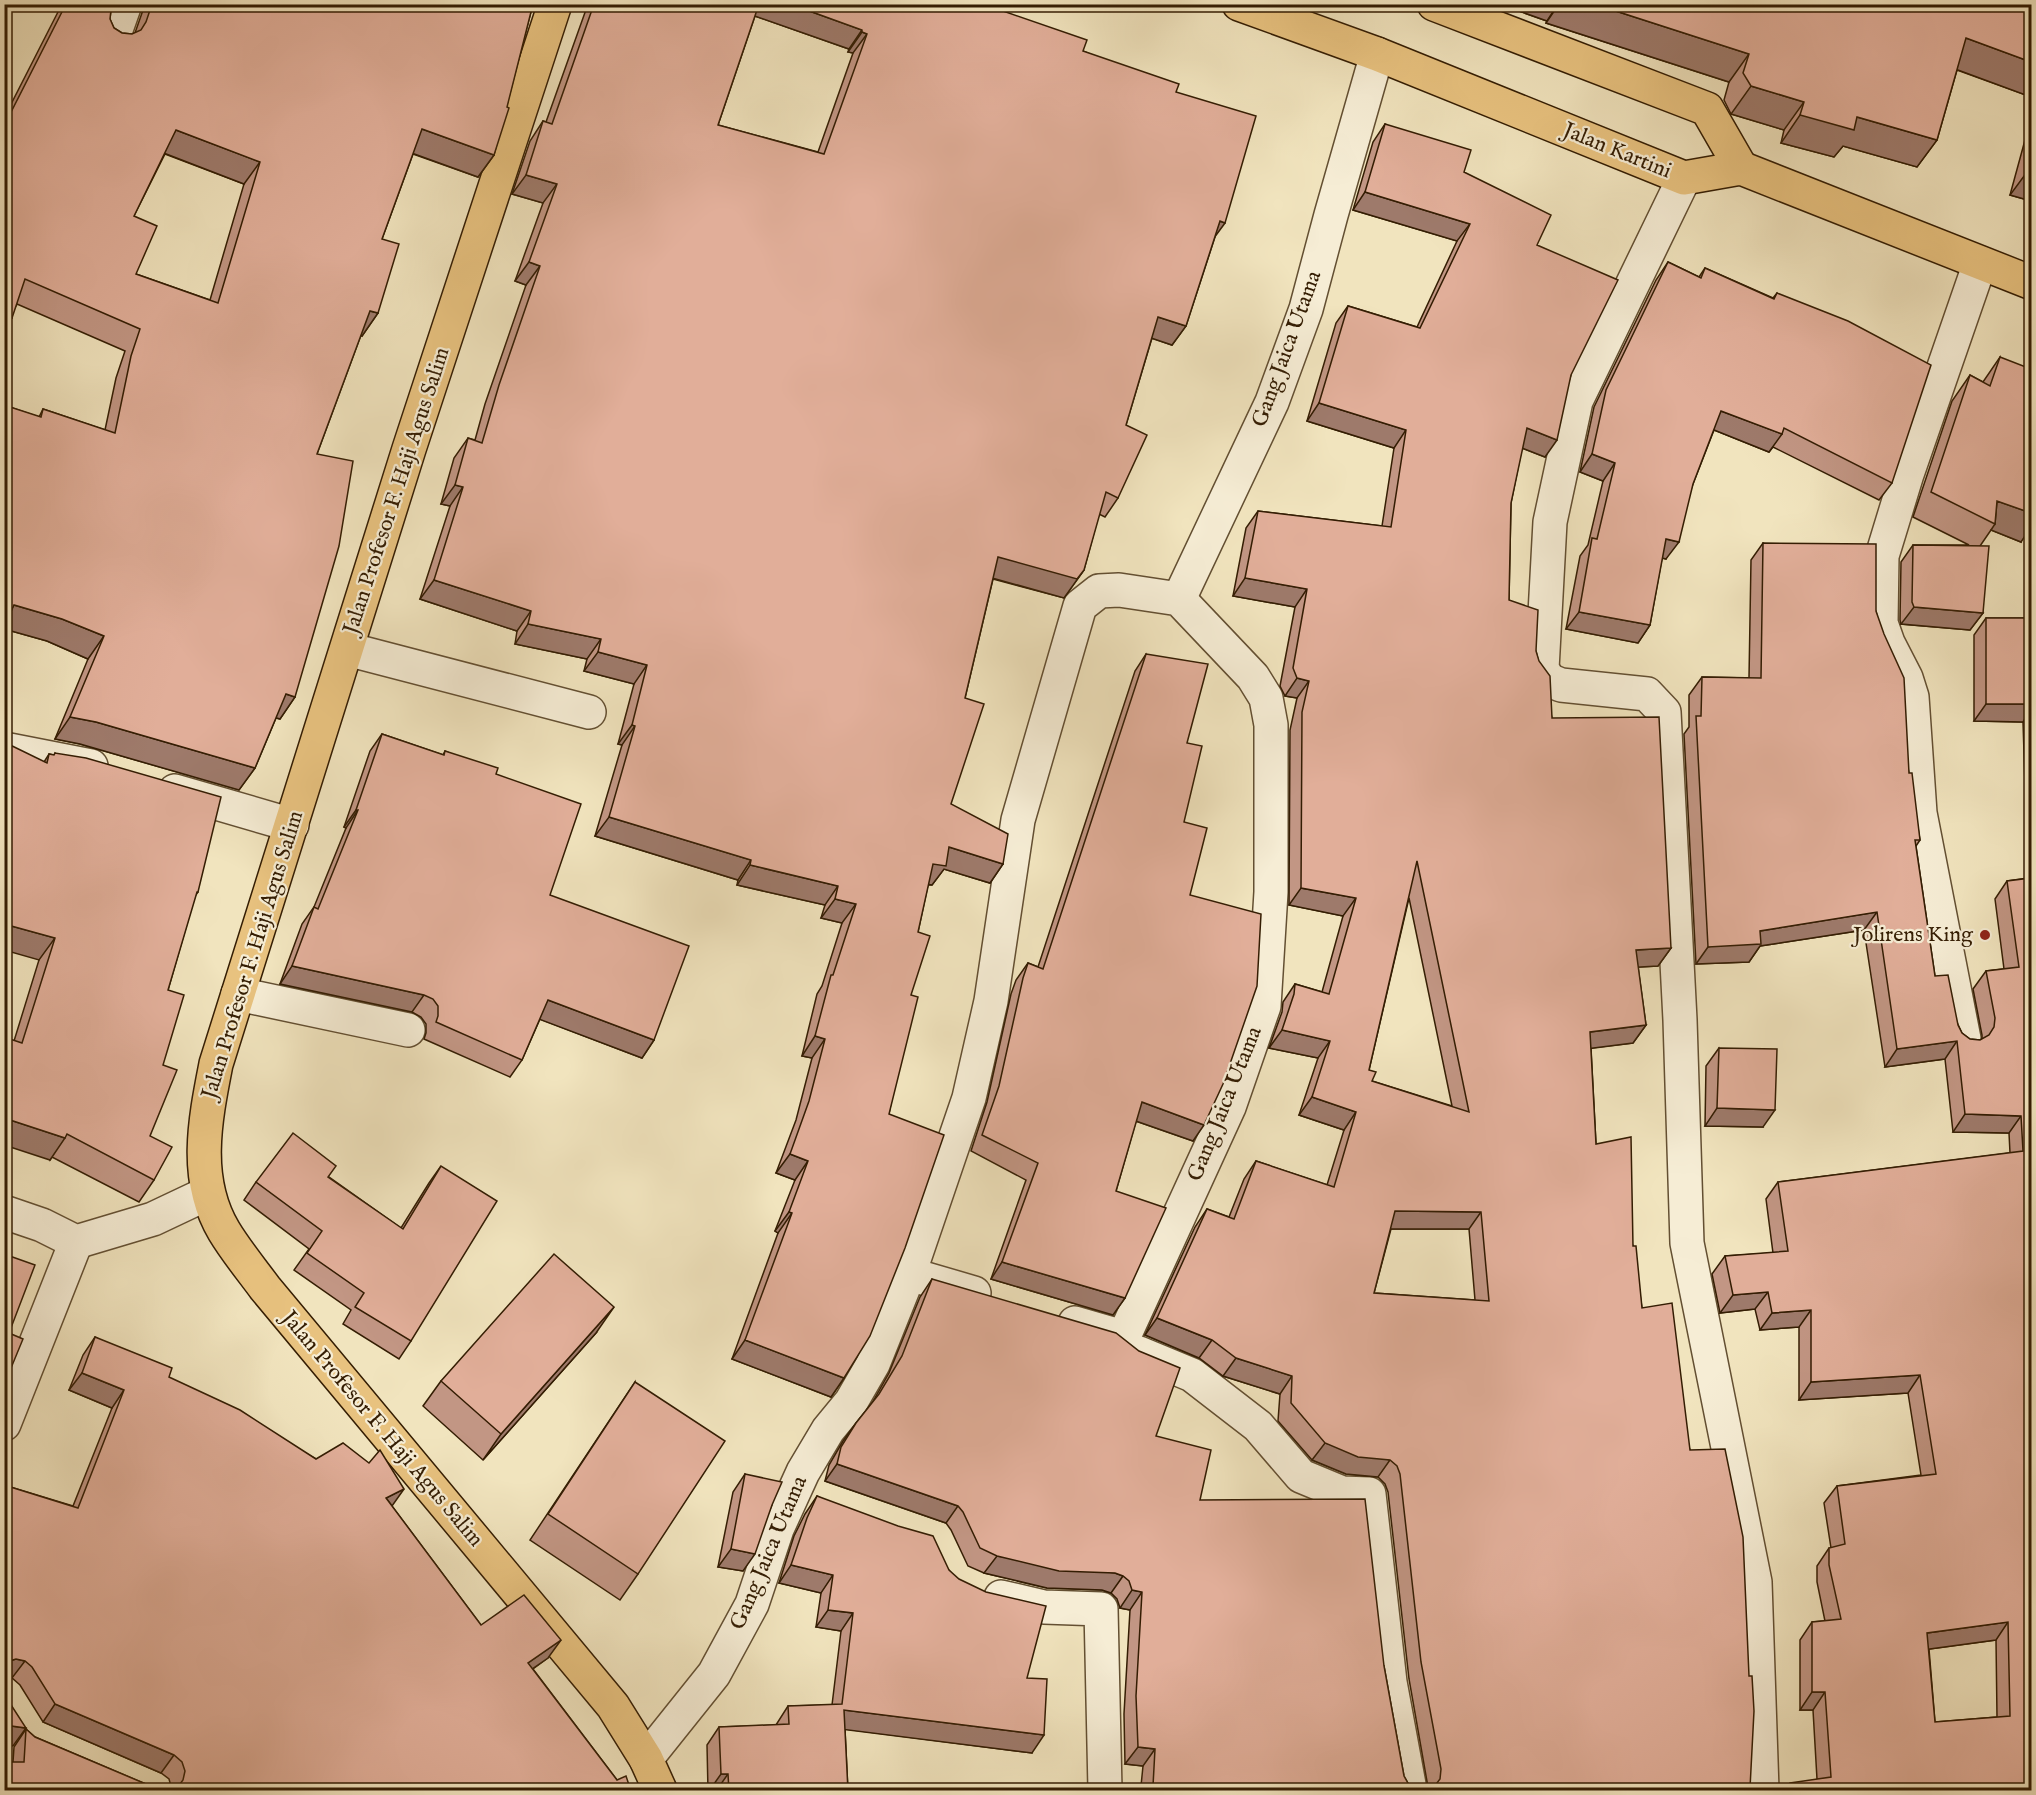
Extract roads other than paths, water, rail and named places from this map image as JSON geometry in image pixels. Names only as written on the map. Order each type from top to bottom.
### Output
[{"type":"main road","name":"Jalan Profesor F. Haji Agus Salim","points":[[555,4],[409,449],[216,1064],[206,1118],[203,1153],[208,1193],[223,1230],[264,1288],[613,1706],[646,1759],[660,1791]]},
{"type":"main road","name":"Jalan Kartini","points":[[1239,4],[1377,54],[1684,178],[1741,168]]},
{"type":"main road","points":[[1434,4],[1707,109],[1741,168],[2031,283]]},
{"type":"street","points":[[114,38],[125,4]]},
{"type":"street","name":"Gang Jaica Utama","points":[[1179,599],[1272,402],[1306,309],[1377,54]]},
{"type":"street","points":[[1684,178],[1576,401],[1550,522],[1542,669],[1549,680],[1561,685],[1647,694],[1664,712],[1680,1020],[1687,1243],[1755,1582],[1762,1791]]},
{"type":"street","points":[[1964,1039],[1920,813],[1912,697],[1906,678],[1888,643],[1881,623],[1882,556],[1907,474],[1980,263]]},
{"type":"street","name":"Gang Jaica Utama","points":[[646,1759],[714,1674],[753,1604],[777,1529],[808,1495],[828,1430],[851,1402],[873,1364],[909,1274],[969,1098],[991,1001],[1018,820],[1080,606],[1099,591],[1119,590],[1179,599],[1253,676],[1266,698],[1271,725],[1271,892],[1264,1006],[1229,1107],[1126,1332],[1113,1334]]},
{"type":"street","points":[[347,649],[589,712]]},
{"type":"street","points":[[4,749],[75,762],[292,825]]},
{"type":"street","points":[[238,994],[408,1030]]},
{"type":"street","points":[[4,1212],[42,1225],[76,1242],[153,1219],[208,1193]]},
{"type":"street","points":[[4,1424],[76,1242]]},
{"type":"street","points":[[909,1274],[1000,1301]]},
{"type":"street","points":[[1045,1314],[1113,1334],[1134,1351],[1192,1375],[1258,1426],[1301,1476],[1342,1493],[1369,1494],[1390,1682],[1410,1791]]},
{"type":"street","points":[[970,1587],[1044,1607],[1101,1608],[1105,1791]]},
{"type":"place","name":"Jolirens King","points":[[1985,935]]}]
